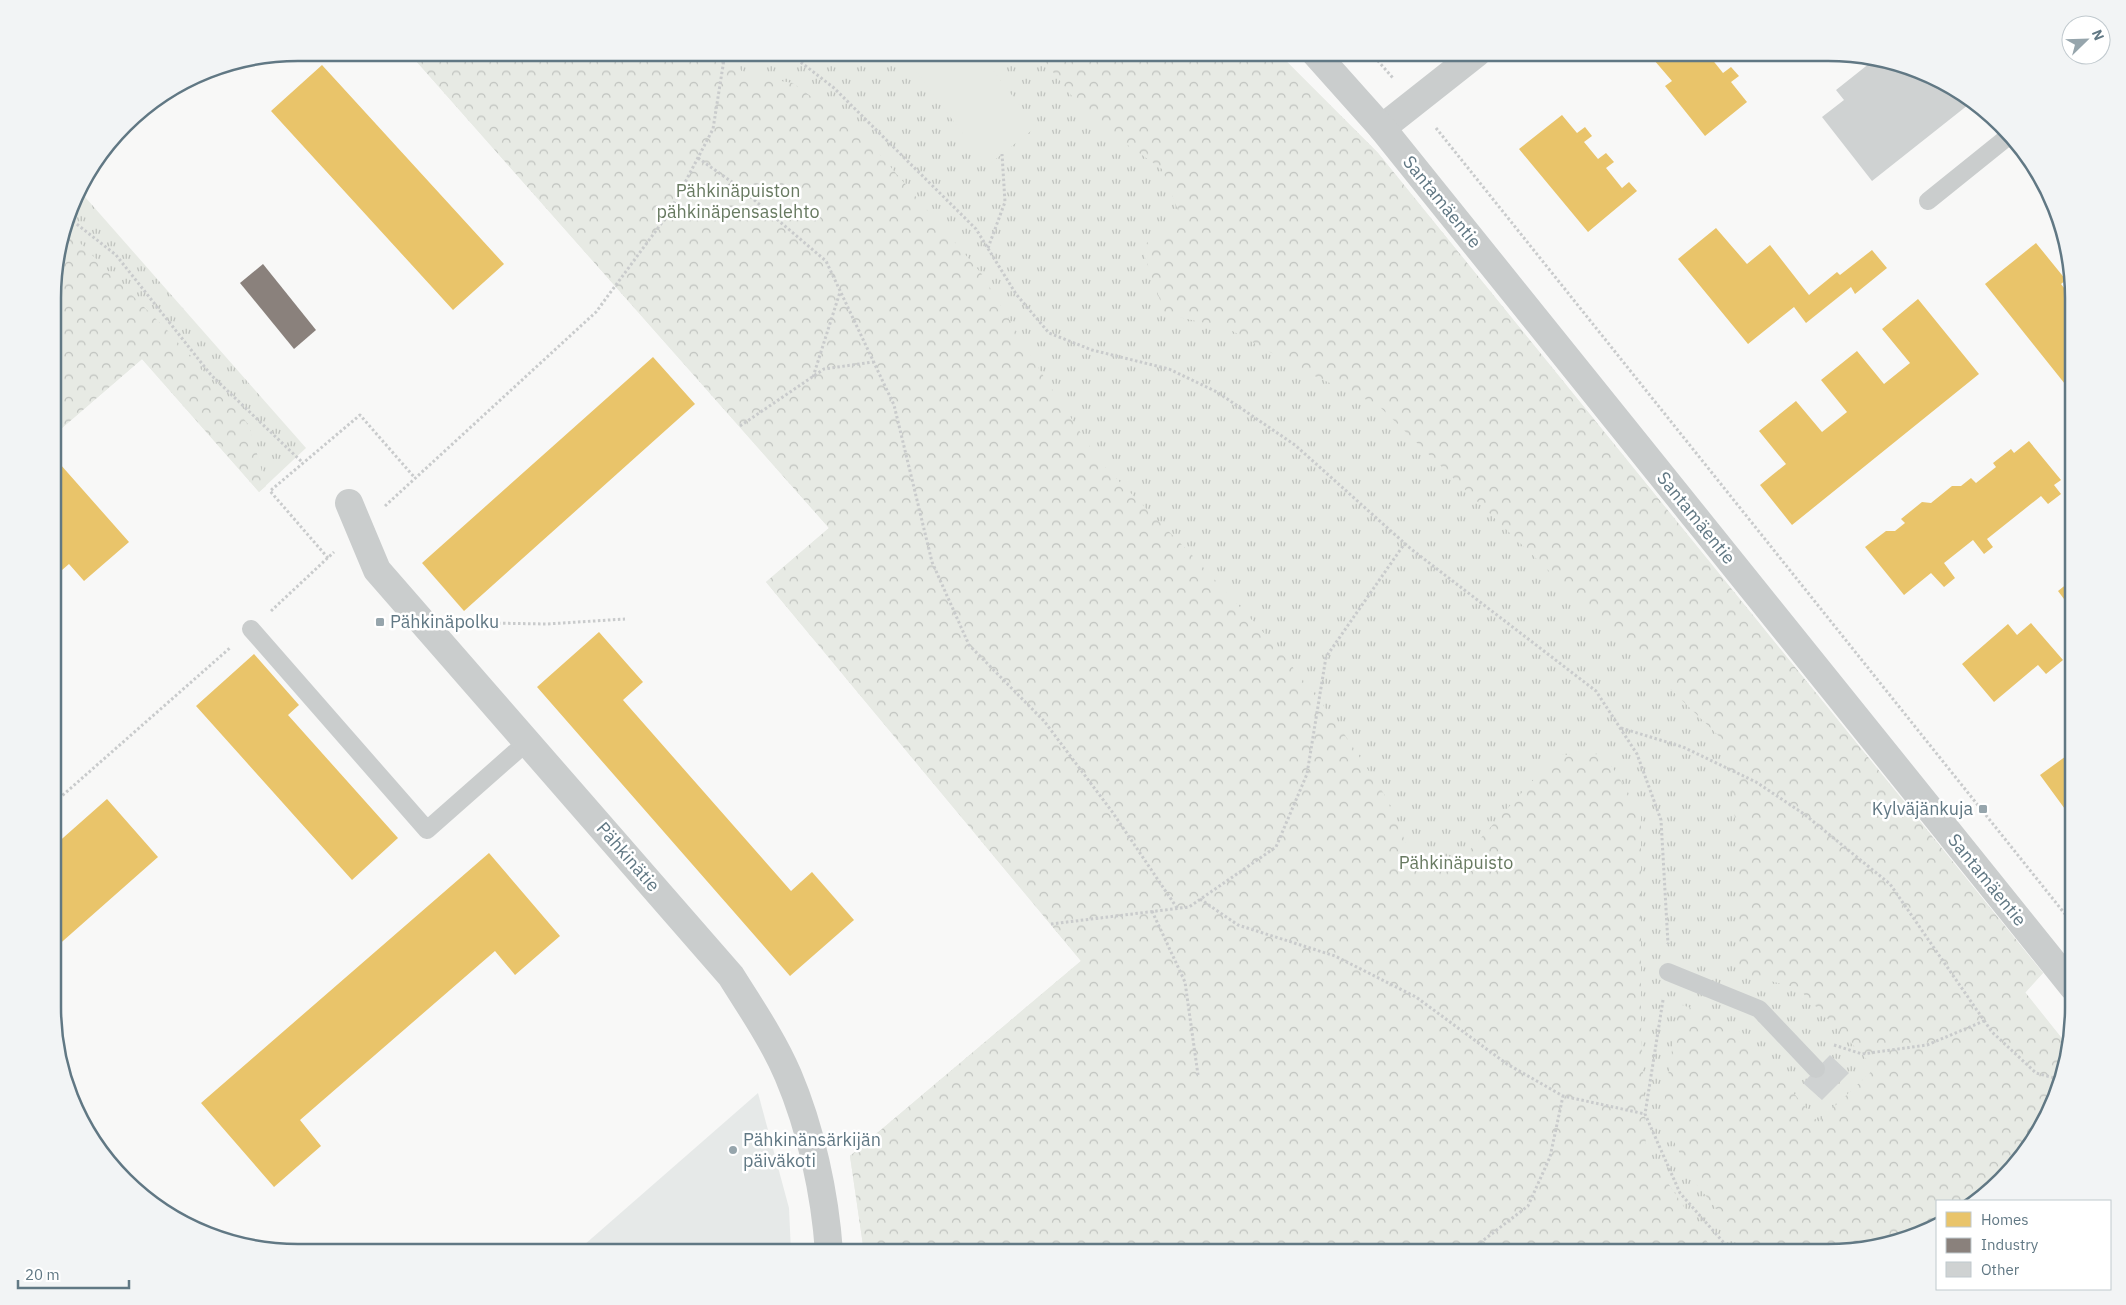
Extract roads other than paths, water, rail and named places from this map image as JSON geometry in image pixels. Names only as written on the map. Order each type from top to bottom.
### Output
[{"type":"street","name":"Santamäentie","points":[[1323,61],[1382,128],[2065,977]]},
{"type":"street","points":[[1382,128],[1466,61]]},
{"type":"street","name":"Pähkinätie","points":[[349,503],[377,570],[731,976],[763,1026],[788,1075],[806,1126],[818,1180],[828,1244]]},
{"type":"lane","points":[[1928,201],[2004,140]]},
{"type":"lane","points":[[251,629],[427,830],[528,741]]},
{"type":"lane","points":[[1668,972],[1759,1009],[1816,1069]]},
{"type":"place","name":"Pähkinäpolku","points":[[380,622]]},
{"type":"place","name":"Kylväjänkuja","points":[[1983,809]]},
{"type":"place","name":"Pähkinänsärkijän päiväkoti","points":[[733,1150]]},
{"type":"park label","name":"Pähkinäpuiston pähkinäpensaslehto","points":[[738,201]]},
{"type":"park label","name":"Pähkinäpuisto","points":[[1456,863]]}]
